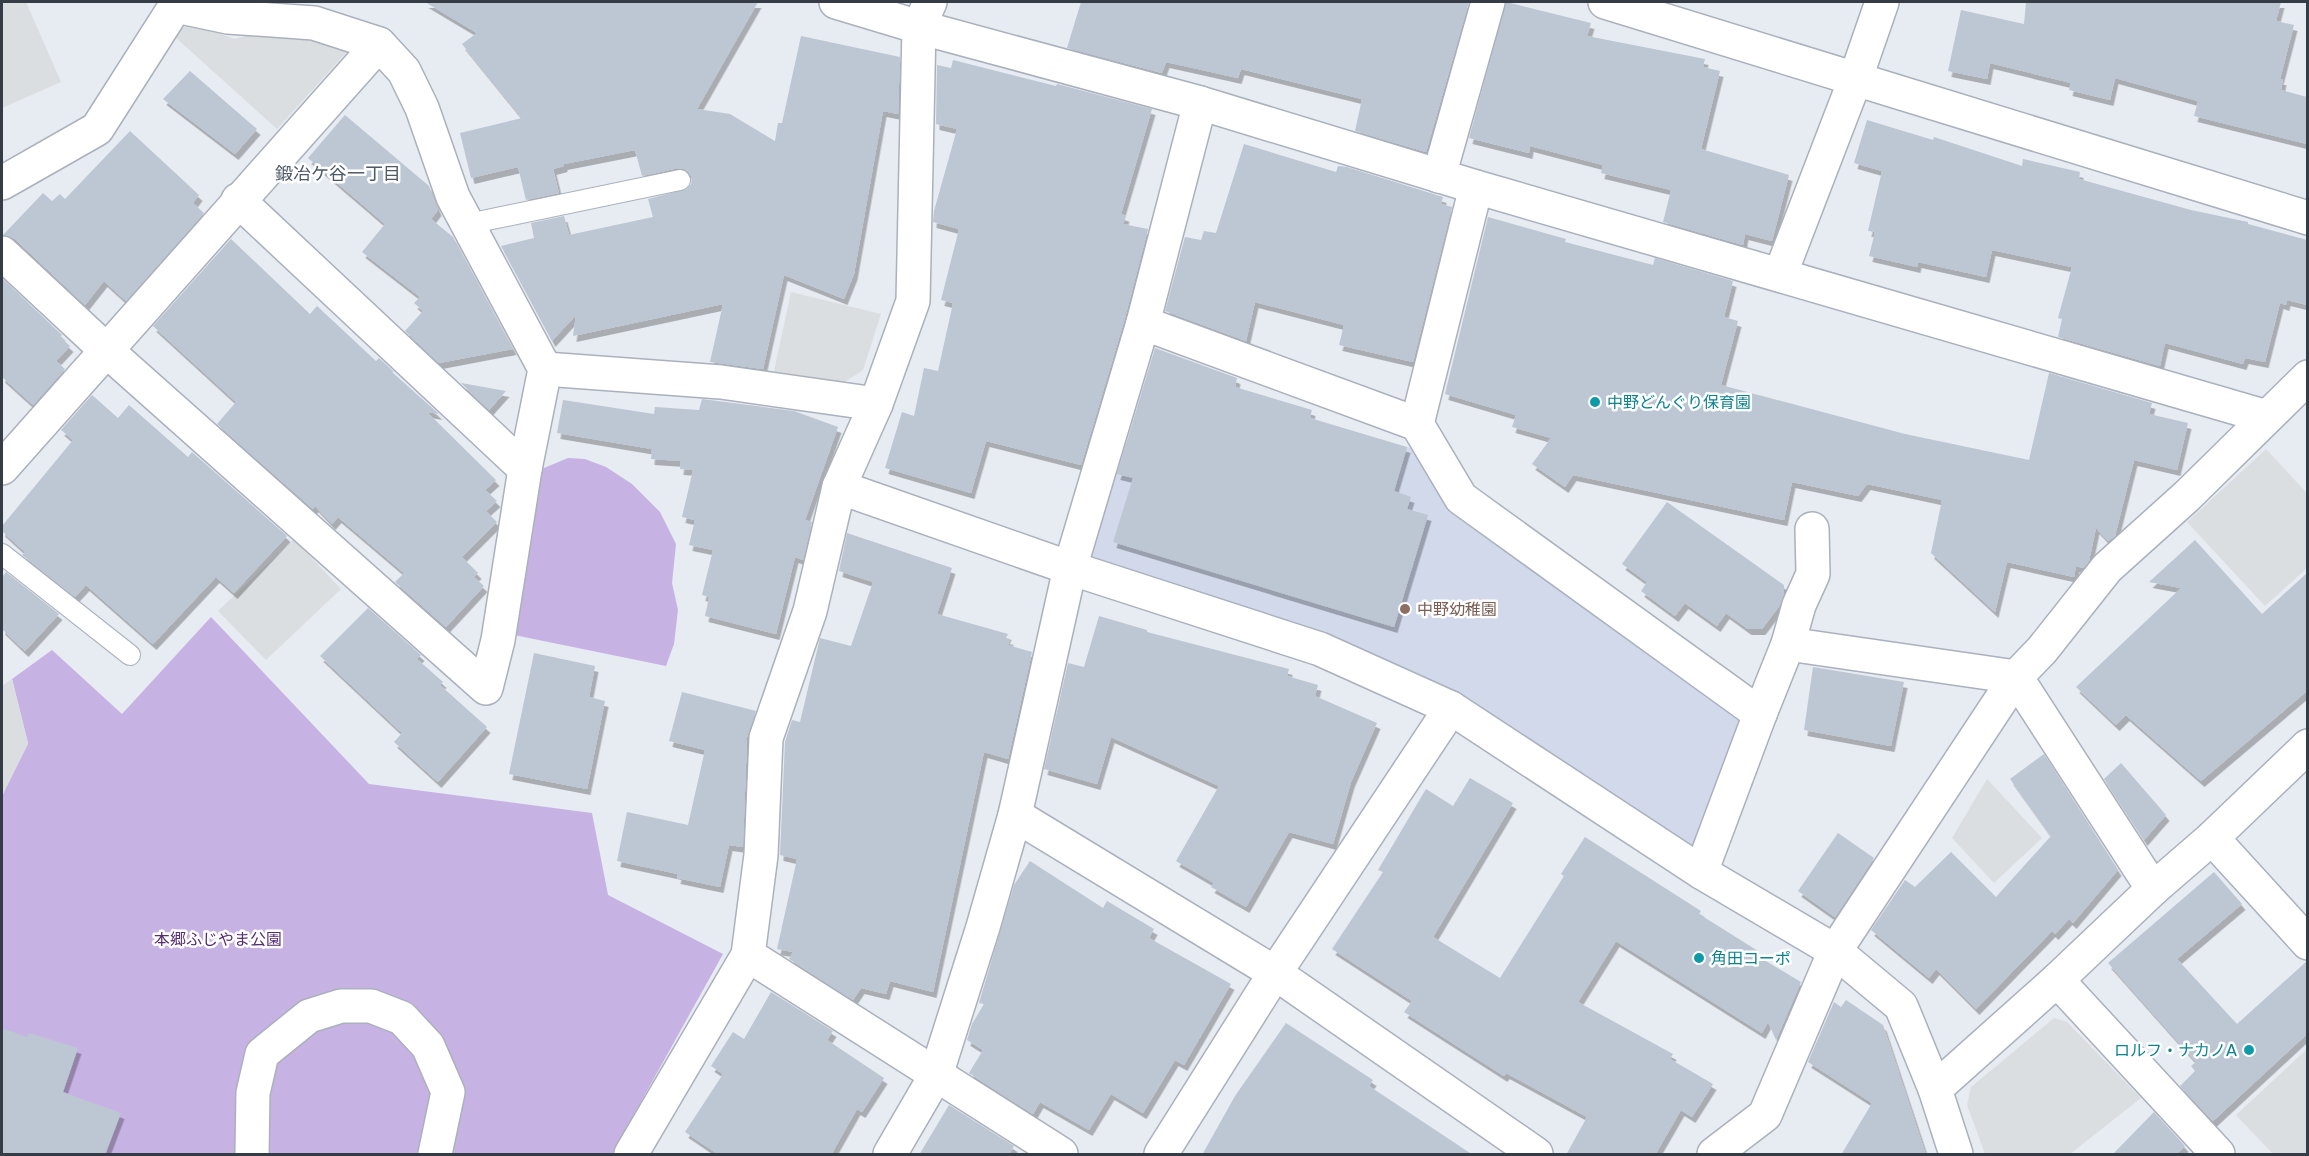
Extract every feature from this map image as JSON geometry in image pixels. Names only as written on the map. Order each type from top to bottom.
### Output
[{"type":"street","points":[[836,2],[925,14],[1200,103],[1439,176],[2267,417]]},
{"type":"street","points":[[1439,176],[1488,2]]},
{"type":"street","points":[[1605,2],[2307,218]]},
{"type":"street","points":[[1780,274],[1855,80],[1882,2]]},
{"type":"street","points":[[2,183],[97,129],[177,4],[228,17],[314,23],[379,44],[404,71],[422,108],[453,197],[544,369],[525,469],[498,640],[486,688],[106,350],[2,253]]},
{"type":"street","points":[[631,1155],[748,955],[761,855],[766,738],[810,611],[839,487],[876,404],[913,301],[925,14]]},
{"type":"street","points":[[2,468],[379,44]]},
{"type":"street","points":[[890,1155],[936,1075],[983,927],[1015,815],[1070,568],[1143,323],[1200,103]]},
{"type":"street","points":[[1417,424],[1476,187]]},
{"type":"street","points":[[238,200],[525,469]]},
{"type":"street","points":[[1143,323],[1417,424],[1461,498],[1760,714]]},
{"type":"street","points":[[544,369],[721,382],[876,404]]},
{"type":"street","points":[[1714,1155],[1765,1115],[1835,951],[2016,677],[2042,650],[2107,568],[2187,496],[2307,377]]},
{"type":"street","points":[[839,487],[1070,568],[1320,650],[1452,708],[1701,872],[1835,951],[1901,1006],[1935,1089],[1956,1155]]},
{"type":"street","points":[[1701,872],[1788,644],[1799,605],[1813,574],[1812,529]]},
{"type":"street","points":[[1788,644],[2016,677],[2153,889]]},
{"type":"street","points":[[1161,1155],[1275,973],[1452,708]]},
{"type":"street","points":[[1935,1089],[2057,980],[2153,889],[2212,838],[2307,746]]},
{"type":"street","points":[[1015,815],[1275,973],[1536,1155]]},
{"type":"street","points":[[2212,838],[2307,943]]},
{"type":"street","points":[[748,955],[1061,1155]]},
{"type":"street","points":[[2057,980],[2218,1155]]},
{"type":"street","points":[[252,1155],[253,1093],[262,1054],[309,1017],[341,1006],[371,1006],[402,1018],[428,1046],[448,1092],[435,1155]]},
{"type":"lane","points":[[468,224],[680,180]]},
{"type":"lane","points":[[2,554],[130,655]]},
{"type":"shaded area","points":[[2,2],[26,2],[61,82],[2,108]]},
{"type":"shaded area","points":[[189,22],[234,39],[266,31],[353,45],[277,129],[175,37]]},
{"type":"shaded area","points":[[791,292],[881,314],[863,370],[843,383],[773,376]]},
{"type":"shaded area","name":"中野幼稚園","points":[[1109,439],[1304,496],[1407,447],[1435,454],[1461,498],[1760,714],[1701,872],[1451,708],[1070,568]]},
{"type":"shaded area","points":[[2266,449],[2307,493],[2308,567],[2265,606],[2187,522]]},
{"type":"shaded area","points":[[294,539],[341,589],[266,660],[218,611]]},
{"type":"shaded area","points":[[12,679],[28,744],[2,796],[2,686]]},
{"type":"shaded area","points":[[1987,779],[2042,838],[1994,883],[1952,838]]},
{"type":"shaded area","points":[[2054,1018],[2067,1022],[2141,1098],[2070,1154],[1985,1154],[1967,1105],[1971,1087]]},
{"type":"shaded area","points":[[2307,1049],[2307,1154],[2273,1154],[2236,1115]]},
{"type":"green space","points":[[568,458],[585,459],[606,467],[632,484],[660,512],[676,544],[672,583],[678,610],[674,644],[666,666],[499,632],[523,480]]},
{"type":"green space","name":"本郷ふじやま公園","points":[[211,617],[369,784],[592,813],[608,895],[723,954],[612,1154],[2,1154],[2,796],[28,743],[12,679],[52,650],[122,714]]},
{"type":"building","points":[[425,2],[758,2],[697,109],[730,114],[775,141],[778,123],[782,123],[801,36],[900,57],[898,114],[883,111],[854,274],[844,299],[784,275],[763,369],[710,362],[723,304],[573,336],[576,315],[552,341],[501,246],[534,238],[531,223],[564,216],[569,235],[653,217],[648,199],[687,189],[692,177],[684,169],[678,168],[642,176],[635,150],[564,164],[564,166],[553,169],[559,193],[526,200],[518,167],[471,178],[460,133],[522,118],[462,44],[477,33]]},
{"type":"building","points":[[1081,2],[1469,2],[1426,152],[1355,131],[1362,99],[1241,69],[1238,78],[1166,62],[1162,73],[1067,48]]},
{"type":"building","points":[[1506,2],[1591,23],[1587,36],[1705,59],[1703,67],[1720,71],[1701,149],[1789,175],[1772,241],[1745,234],[1743,245],[1663,222],[1671,190],[1601,173],[1603,165],[1530,146],[1529,153],[1469,138]]},
{"type":"building","points":[[2026,2],[2281,2],[2276,21],[2294,25],[2280,79],[2283,79],[2281,90],[2307,97],[2307,144],[2194,116],[2198,101],[2115,78],[2110,100],[2069,90],[2071,83],[1990,63],[1987,79],[1948,71],[1961,10],[2024,24]]},
{"type":"building","points":[[953,60],[1152,109],[1121,214],[1126,216],[1123,224],[1148,229],[1125,318],[1081,465],[986,441],[971,493],[885,468],[902,412],[914,416],[924,368],[938,371],[953,303],[941,300],[959,229],[933,222],[957,129],[936,124],[937,65],[951,68]]},
{"type":"building","points":[[190,71],[257,129],[235,154],[163,99]]},
{"type":"building","points":[[345,115],[429,186],[438,210],[431,219],[453,237],[513,349],[439,363],[405,331],[423,311],[414,303],[420,297],[362,252],[385,224],[308,158]]},
{"type":"building","points":[[1867,120],[1933,140],[1934,137],[2022,166],[2023,159],[2080,172],[2079,179],[2191,210],[2248,222],[2248,224],[2307,240],[2307,305],[2287,300],[2286,305],[2280,303],[2265,362],[2245,358],[2243,364],[2165,343],[2160,366],[2058,337],[2062,319],[2058,318],[2072,267],[1992,250],[1986,277],[1918,262],[1917,267],[1869,256],[1875,232],[1868,231],[1882,171],[1854,163]]},
{"type":"building","points":[[130,131],[199,195],[193,203],[204,213],[126,301],[104,281],[85,305],[15,239],[3,235],[43,193],[52,201],[60,194],[65,199]]},
{"type":"building","points":[[1244,144],[1336,172],[1338,166],[1347,167],[1443,197],[1441,204],[1452,207],[1413,362],[1339,345],[1344,325],[1255,302],[1246,341],[1165,311],[1185,237],[1201,240],[1204,231],[1216,233]]},
{"type":"building","points":[[1488,217],[1566,239],[1565,242],[1653,265],[1655,258],[1733,281],[1724,317],[1738,321],[1721,385],[1905,434],[2029,460],[2049,373],[2152,403],[2149,414],[2188,423],[2177,470],[2134,460],[2115,536],[2108,541],[2096,528],[2089,561],[2083,568],[2076,566],[2074,577],[2007,562],[1995,612],[1931,553],[1942,500],[1867,484],[1858,496],[1792,482],[1784,520],[1573,475],[1565,487],[1532,464],[1551,438],[1512,427],[1516,415],[1445,394]]},
{"type":"building","points":[[231,239],[310,314],[317,306],[376,361],[379,358],[439,414],[427,412],[496,480],[485,490],[497,501],[486,511],[497,522],[462,557],[478,573],[474,577],[484,586],[446,627],[395,582],[404,573],[338,517],[332,524],[315,506],[313,509],[217,424],[236,402],[153,326]]},
{"type":"building","points":[[2,278],[62,335],[60,337],[70,346],[56,361],[65,369],[33,405],[2,377]]},
{"type":"building","points":[[1155,348],[1237,378],[1235,387],[1312,410],[1310,418],[1407,447],[1394,491],[1411,497],[1407,509],[1428,515],[1394,627],[1113,542],[1133,478],[1117,474]]},
{"type":"building","points":[[461,383],[506,391],[489,410]]},
{"type":"building","points":[[92,395],[118,418],[129,405],[188,457],[192,452],[287,536],[234,593],[216,577],[153,644],[86,585],[75,597],[22,555],[25,552],[2,531],[2,526],[73,440],[61,430]]},
{"type":"building","points":[[702,399],[794,411],[838,427],[805,520],[812,522],[803,560],[795,557],[776,634],[705,616],[709,597],[702,595],[713,550],[689,545],[695,520],[682,517],[693,470],[680,469],[681,461],[651,459],[652,449],[557,433],[563,400],[654,414],[655,407],[699,410]]},
{"type":"building","points":[[1667,502],[1784,585],[1780,605],[1762,629],[1748,629],[1726,613],[1717,626],[1685,603],[1675,616],[1641,591],[1647,582],[1622,564]]},
{"type":"building","points":[[847,533],[952,568],[937,614],[1008,634],[1006,638],[1010,639],[1008,645],[1032,652],[1008,759],[984,752],[933,992],[890,981],[886,994],[861,988],[853,1000],[789,959],[793,952],[777,949],[797,859],[780,855],[785,742],[792,720],[800,722],[820,638],[851,646],[873,582],[839,571]]},
{"type":"building","points":[[2195,540],[2262,614],[2307,573],[2307,691],[2201,781],[2126,715],[2116,725],[2076,687],[2181,588],[2149,582]]},
{"type":"building","points":[[6,572],[59,614],[25,651],[2,629],[2,577]]},
{"type":"building","points":[[368,608],[421,655],[417,659],[443,682],[440,685],[487,727],[438,782],[394,742],[402,733],[320,656]]},
{"type":"building","points":[[1099,616],[1147,630],[1147,632],[1289,669],[1287,676],[1318,685],[1315,696],[1377,723],[1351,782],[1333,844],[1289,832],[1246,907],[1211,887],[1214,883],[1176,861],[1219,786],[1111,737],[1097,784],[1044,769],[1068,663],[1084,667]]},
{"type":"building","points":[[534,653],[595,666],[589,697],[605,701],[587,789],[509,774]]},
{"type":"building","points":[[1813,667],[1904,682],[1891,746],[1804,730]]},
{"type":"building","points":[[682,692],[756,711],[747,737],[743,847],[729,845],[720,887],[677,878],[678,874],[617,861],[627,812],[688,825],[705,750],[669,741]]},
{"type":"building","points":[[2044,754],[2118,870],[2073,923],[2069,919],[2055,934],[2052,931],[1976,1009],[1936,969],[1929,978],[1871,930],[1905,880],[1915,887],[1951,852],[1996,897],[2051,836],[2010,779]]},
{"type":"building","points":[[2121,763],[2166,815],[2144,840],[2104,779]]},
{"type":"building","points":[[1470,778],[1513,803],[1433,937],[1500,978],[1564,876],[1561,874],[1585,837],[1701,911],[1699,914],[1758,951],[1756,955],[1801,982],[1776,1040],[1768,1022],[1762,1033],[1616,941],[1578,1002],[1673,1054],[1670,1059],[1713,1084],[1692,1117],[1681,1110],[1655,1155],[1566,1155],[1587,1117],[1506,1073],[1504,1076],[1404,1012],[1412,1001],[1332,949],[1383,872],[1378,870],[1426,789],[1453,806]]},
{"type":"building","points":[[1838,833],[1874,858],[1835,917],[1798,891]]},
{"type":"building","points":[[1030,861],[1103,908],[1107,901],[1154,929],[1149,938],[1231,984],[1184,1065],[1175,1060],[1143,1113],[1111,1094],[1089,1130],[1040,1102],[1033,1114],[969,1073],[983,1050],[967,1040],[972,1024],[984,1004],[979,1003],[1014,885]]},
{"type":"building","points":[[2214,872],[2242,904],[2177,959],[2237,1024],[2307,961],[2307,1034],[2213,1121],[2180,1086],[2195,1071],[2191,1066],[2196,1062],[2108,963]]},
{"type":"building","points":[[771,992],[833,1031],[827,1040],[884,1078],[862,1112],[857,1109],[831,1155],[719,1155],[685,1132],[723,1074],[711,1066],[733,1032],[744,1039]]},
{"type":"building","points":[[1846,1000],[1883,1025],[1926,1155],[1841,1155],[1872,1103],[1808,1062],[1834,1002],[1841,1007]]},
{"type":"building","points":[[1286,1023],[1373,1080],[1369,1086],[1473,1155],[1202,1155],[1235,1096]]},
{"type":"building","points":[[2,1028],[27,1037],[29,1033],[78,1048],[63,1092],[121,1113],[105,1155],[2,1155]]},
{"type":"building","points":[[949,1105],[1014,1146],[1009,1155],[919,1155]]},
{"type":"building","points":[[2154,1112],[2185,1146],[2176,1155],[2112,1155]]},
{"type":"place","name":"中野どんぐり保育園","points":[[1595,402]]},
{"type":"place","name":"中野幼稚園","points":[[1405,609]]},
{"type":"place","name":"角田コーポ","points":[[1699,958]]},
{"type":"place","name":"ロルフ・ナカノA","points":[[2249,1050]]},
{"type":"district","name":"鍛冶ケ谷一丁目","points":[[338,173]]}]
